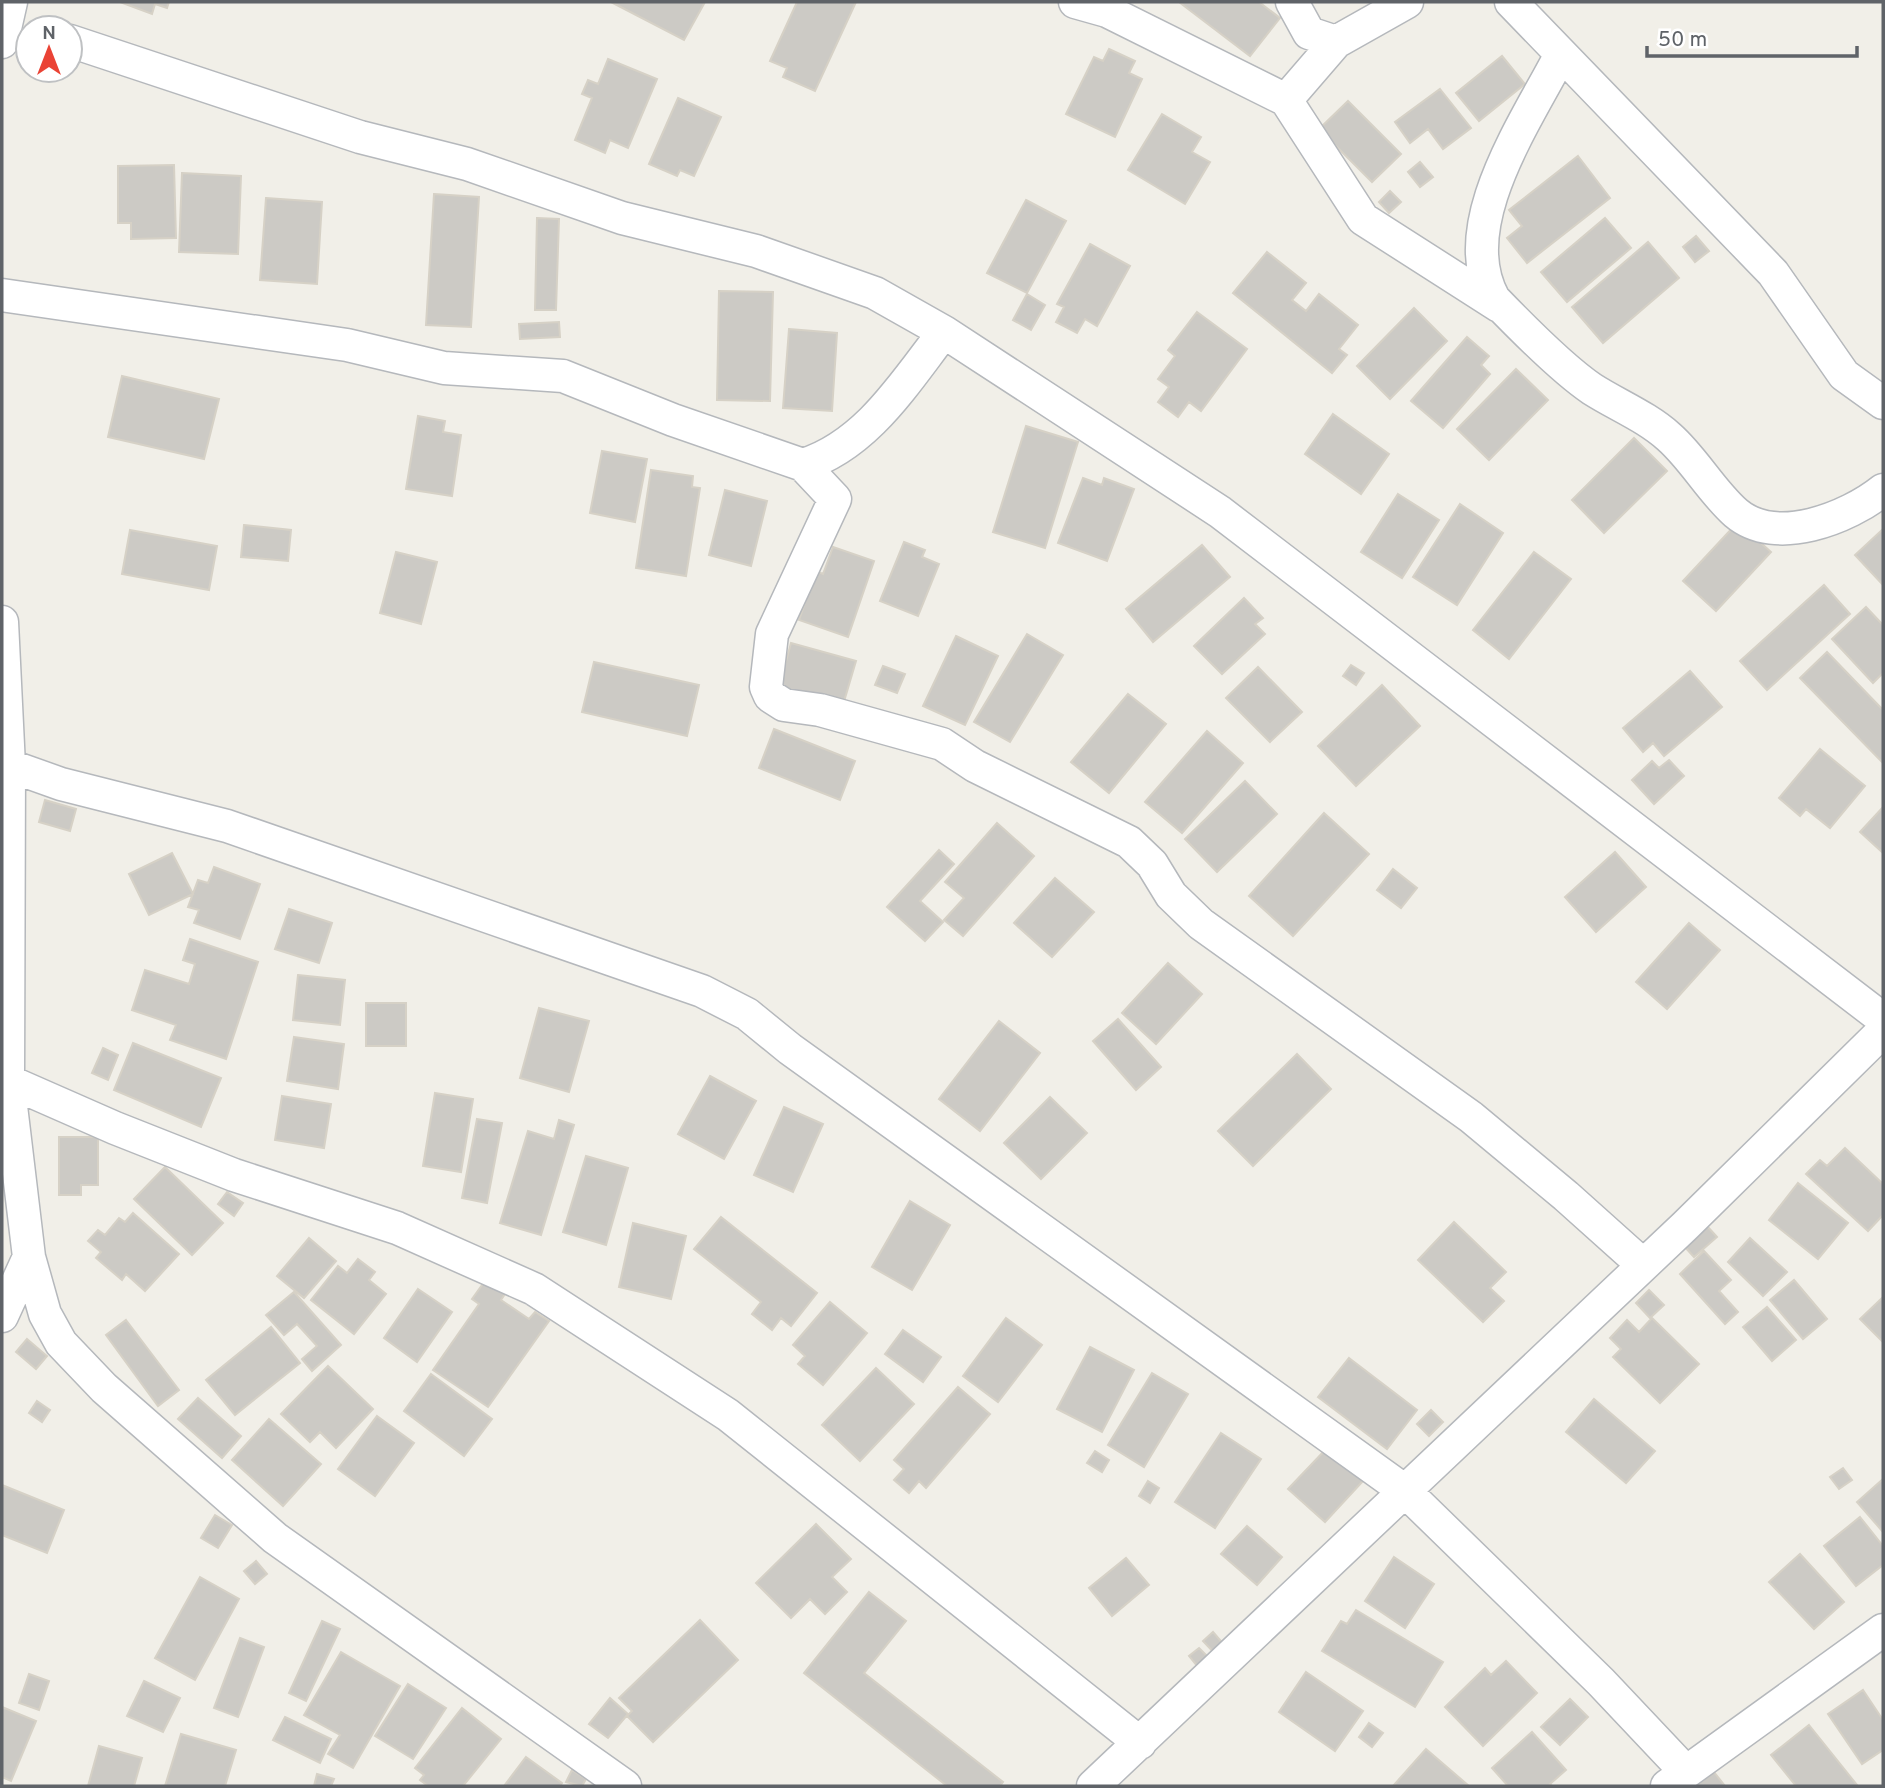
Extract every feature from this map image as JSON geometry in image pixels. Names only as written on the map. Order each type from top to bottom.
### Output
[{"type":"street","points":[[1075,2],[1107,11],[1286,100],[1363,219],[1503,309],[1590,387],[1669,436],[1737,514],[1761,525],[1816,525],[1844,516],[1883,490]]},
{"type":"street","points":[[1292,2],[1309,33],[1336,42]]},
{"type":"street","points":[[1286,100],[1336,42],[1407,2]]},
{"type":"street","points":[[1511,2],[1560,56],[1773,273],[1844,375],[1883,403]]},
{"type":"street","points":[[84,46],[360,137],[467,164],[622,218],[756,251],[875,293],[944,332],[1220,512],[1883,1019]]},
{"type":"street","points":[[1503,309],[1487,286],[1481,258],[1484,219],[1506,162],[1560,56]]},
{"type":"street","points":[[2,295],[347,345],[444,368],[564,376],[673,420],[803,465],[835,499],[772,634],[765,687],[770,696],[784,705],[820,710],[942,744],[975,766],[1129,842],[1152,864],[1171,895],[1201,924],[1471,1117],[1643,1265]]},
{"type":"street","points":[[803,465],[822,459],[871,425],[944,332]]},
{"type":"street","points":[[2,622],[5,1027],[8,1081],[29,1257],[45,1314],[61,1343],[104,1388],[275,1538],[625,1786]]},
{"type":"street","points":[[5,764],[61,784],[228,826],[702,991],[747,1014],[790,1049],[1405,1491],[1601,1682],[1676,1779],[1883,1630]]},
{"type":"street","points":[[1093,1786],[1643,1265],[1883,1031]]},
{"type":"street","points":[[8,1081],[115,1129],[234,1175],[397,1228],[534,1289],[728,1415],[1140,1742]]},
{"type":"street","points":[[2,1317],[29,1257]]},
{"type":"building","points":[[120,2],[169,2],[167,8],[155,4],[152,14]]},
{"type":"building","points":[[611,2],[705,2],[684,40]]},
{"type":"building","points":[[797,2],[856,2],[815,91],[783,77],[787,68],[770,61]]},
{"type":"building","points":[[1179,2],[1259,2],[1280,18],[1250,56]]},
{"type":"building","points":[[1109,49],[1135,61],[1129,73],[1142,79],[1115,137],[1066,114],[1094,57],[1103,61]]},
{"type":"building","points":[[1502,56],[1525,84],[1479,121],[1456,93]]},
{"type":"building","points":[[608,59],[657,79],[628,148],[610,140],[605,153],[575,140],[592,98],[582,94],[588,80],[598,84]]},
{"type":"building","points":[[1440,89],[1471,128],[1443,149],[1428,129],[1410,143],[1395,122]]},
{"type":"building","points":[[678,98],[721,117],[694,176],[680,170],[677,176],[649,164]]},
{"type":"building","points":[[1348,101],[1401,154],[1372,182],[1319,129]]},
{"type":"building","points":[[1162,114],[1201,137],[1192,152],[1210,162],[1185,204],[1128,170]]},
{"type":"building","points":[[1578,156],[1610,198],[1527,263],[1507,238],[1522,226],[1509,210]]},
{"type":"building","points":[[1420,162],[1433,177],[1420,187],[1408,172]]},
{"type":"building","points":[[174,165],[176,238],[131,239],[131,223],[118,223],[118,166]]},
{"type":"building","points":[[182,173],[241,176],[238,254],[179,252]]},
{"type":"building","points":[[1390,191],[1401,202],[1389,213],[1379,202]]},
{"type":"building","points":[[434,194],[479,197],[471,327],[426,325]]},
{"type":"building","points":[[266,198],[322,202],[317,284],[260,280]]},
{"type":"building","points":[[1026,200],[1066,221],[1027,293],[987,273]]},
{"type":"building","points":[[537,218],[559,219],[556,310],[535,310]]},
{"type":"building","points":[[1605,218],[1631,248],[1567,302],[1541,272]]},
{"type":"building","points":[[1696,236],[1709,251],[1695,262],[1683,247]]},
{"type":"building","points":[[1648,242],[1679,278],[1603,343],[1572,307]]},
{"type":"building","points":[[1090,244],[1130,266],[1097,326],[1085,319],[1077,333],[1056,322],[1064,307],[1057,304]]},
{"type":"building","points":[[1267,252],[1306,283],[1292,300],[1306,311],[1319,294],[1358,325],[1339,349],[1347,355],[1332,373],[1233,293]]},
{"type":"building","points":[[719,291],[773,292],[770,401],[717,400]]},
{"type":"building","points":[[1027,294],[1045,305],[1031,330],[1013,320]]},
{"type":"building","points":[[1414,308],[1447,341],[1390,399],[1357,366]]},
{"type":"building","points":[[1197,312],[1247,349],[1201,411],[1189,402],[1178,417],[1158,402],[1169,387],[1158,379],[1175,356],[1168,350]]},
{"type":"building","points":[[559,322],[560,337],[520,339],[519,324]]},
{"type":"building","points":[[789,329],[837,333],[832,411],[783,408]]},
{"type":"building","points":[[1467,337],[1489,356],[1481,365],[1490,374],[1443,428],[1411,401]]},
{"type":"building","points":[[1516,369],[1548,400],[1489,460],[1457,429]]},
{"type":"building","points":[[122,376],[219,399],[204,459],[108,437]]},
{"type":"building","points":[[1333,414],[1389,454],[1361,494],[1305,454]]},
{"type":"building","points":[[418,416],[445,421],[443,432],[461,435],[452,496],[406,489]]},
{"type":"building","points":[[1026,426],[1078,442],[1045,548],[993,532]]},
{"type":"building","points":[[1634,438],[1667,471],[1604,533],[1572,500]]},
{"type":"building","points":[[602,451],[647,459],[635,522],[590,513]]},
{"type":"building","points":[[651,470],[693,476],[692,487],[700,488],[686,576],[636,568]]},
{"type":"building","points":[[1083,478],[1102,485],[1104,478],[1134,489],[1107,561],[1058,543]]},
{"type":"building","points":[[725,490],[767,501],[751,566],[709,555]]},
{"type":"building","points":[[1398,494],[1439,520],[1402,578],[1361,552]]},
{"type":"building","points":[[1460,504],[1503,533],[1457,605],[1413,577]]},
{"type":"building","points":[[1738,522],[1771,552],[1716,611],[1683,581]]},
{"type":"building","points":[[244,525],[291,530],[288,561],[241,557]]},
{"type":"building","points":[[1883,529],[1883,585],[1855,555]]},
{"type":"building","points":[[130,530],[217,546],[209,590],[122,574]]},
{"type":"building","points":[[904,542],[925,550],[922,557],[939,564],[918,616],[880,601]]},
{"type":"building","points":[[1202,545],[1230,577],[1153,642],[1126,609]]},
{"type":"building","points":[[833,547],[874,561],[848,637],[799,620],[816,571],[823,574]]},
{"type":"building","points":[[396,552],[437,562],[421,624],[380,613]]},
{"type":"building","points":[[1534,552],[1571,579],[1509,659],[1473,630]]},
{"type":"building","points":[[1824,585],[1850,614],[1767,690],[1740,661]]},
{"type":"building","points":[[1244,598],[1263,618],[1255,624],[1265,634],[1222,674],[1194,646]]},
{"type":"building","points":[[1866,607],[1883,625],[1883,673],[1873,683],[1832,639]]},
{"type":"building","points":[[1027,634],[1063,655],[1010,742],[974,722]]},
{"type":"building","points":[[956,636],[998,656],[965,725],[923,706]]},
{"type":"building","points":[[791,643],[856,661],[843,705],[779,687]]},
{"type":"building","points":[[1827,652],[1883,710],[1883,763],[1800,678]]},
{"type":"building","points":[[594,662],[699,685],[687,736],[582,712]]},
{"type":"building","points":[[1351,665],[1364,673],[1356,685],[1343,676]]},
{"type":"building","points":[[883,666],[905,674],[897,693],[875,685]]},
{"type":"building","points":[[1258,667],[1302,712],[1270,742],[1226,698]]},
{"type":"building","points":[[1690,671],[1722,707],[1664,756],[1653,743],[1643,752],[1623,728]]},
{"type":"building","points":[[1382,685],[1420,726],[1356,786],[1318,746]]},
{"type":"building","points":[[1128,694],[1166,724],[1109,793],[1071,762]]},
{"type":"building","points":[[774,729],[855,761],[840,800],[759,768]]},
{"type":"building","points":[[1207,731],[1243,763],[1182,833],[1145,802]]},
{"type":"building","points":[[1820,749],[1865,786],[1830,828],[1806,809],[1800,816],[1779,798]]},
{"type":"building","points":[[1669,760],[1684,776],[1654,804],[1632,780],[1652,761],[1659,768]]},
{"type":"building","points":[[1245,781],[1277,814],[1217,872],[1185,839]]},
{"type":"building","points":[[45,800],[76,809],[70,831],[39,822]]},
{"type":"building","points":[[1883,807],[1883,853],[1860,832]]},
{"type":"building","points":[[1324,813],[1369,854],[1293,936],[1249,896]]},
{"type":"building","points":[[997,823],[1034,856],[963,936],[944,920],[964,898],[945,882]]},
{"type":"building","points":[[939,850],[954,864],[920,901],[943,922],[925,941],[887,907]]},
{"type":"building","points":[[1615,852],[1646,887],[1596,932],[1565,897]]},
{"type":"building","points":[[172,853],[193,894],[149,915],[129,874]]},
{"type":"building","points":[[214,867],[260,884],[240,939],[194,923],[199,910],[188,907],[198,880],[208,883]]},
{"type":"building","points":[[1393,869],[1417,888],[1401,908],[1377,890]]},
{"type":"building","points":[[1055,878],[1094,912],[1052,957],[1014,923]]},
{"type":"building","points":[[289,909],[332,923],[319,963],[275,949]]},
{"type":"building","points":[[1689,923],[1720,950],[1667,1009],[1636,982]]},
{"type":"building","points":[[190,939],[258,962],[226,1059],[170,1040],[176,1025],[132,1010],[145,970],[189,984],[195,964],[183,960]]},
{"type":"building","points":[[1168,963],[1202,994],[1156,1044],[1122,1013]]},
{"type":"building","points":[[298,975],[345,980],[340,1025],[293,1020]]},
{"type":"building","points":[[366,1003],[406,1003],[406,1046],[366,1046]]},
{"type":"building","points":[[539,1008],[589,1021],[569,1092],[520,1078]]},
{"type":"building","points":[[1118,1019],[1161,1067],[1136,1090],[1093,1041]]},
{"type":"building","points":[[999,1021],[1040,1053],[980,1131],[939,1099]]},
{"type":"building","points":[[294,1037],[344,1044],[338,1089],[287,1081]]},
{"type":"building","points":[[133,1043],[221,1078],[201,1127],[114,1090]]},
{"type":"building","points":[[103,1048],[118,1055],[108,1080],[92,1073]]},
{"type":"building","points":[[1297,1054],[1331,1089],[1253,1166],[1218,1131]]},
{"type":"building","points":[[710,1076],[756,1101],[724,1159],[678,1134]]},
{"type":"building","points":[[435,1093],[473,1099],[461,1172],[423,1166]]},
{"type":"building","points":[[282,1096],[331,1104],[324,1148],[275,1140]]},
{"type":"building","points":[[1050,1097],[1087,1133],[1041,1179],[1004,1143]]},
{"type":"building","points":[[784,1107],[823,1124],[793,1192],[754,1175]]},
{"type":"building","points":[[477,1119],[502,1123],[487,1203],[462,1198]]},
{"type":"building","points":[[559,1120],[574,1125],[541,1235],[500,1223],[528,1131],[554,1139]]},
{"type":"building","points":[[59,1137],[98,1137],[98,1185],[81,1185],[81,1195],[59,1195]]},
{"type":"building","points":[[1845,1148],[1883,1184],[1883,1215],[1868,1231],[1806,1174],[1820,1160],[1827,1166]]},
{"type":"building","points":[[586,1156],[628,1168],[606,1245],[563,1232]]},
{"type":"building","points":[[165,1167],[223,1223],[192,1255],[134,1199]]},
{"type":"building","points":[[1798,1183],[1848,1223],[1818,1259],[1769,1220]]},
{"type":"building","points":[[227,1192],[243,1203],[234,1216],[218,1204]]},
{"type":"building","points":[[910,1201],[950,1225],[912,1290],[872,1267]]},
{"type":"building","points":[[133,1213],[179,1254],[145,1291],[126,1274],[122,1280],[96,1258],[101,1252],[88,1241],[98,1230],[105,1235],[119,1218],[125,1222]]},
{"type":"building","points":[[721,1217],[817,1293],[791,1326],[781,1318],[772,1330],[752,1314],[761,1302],[694,1249]]},
{"type":"building","points":[[1454,1222],[1506,1272],[1490,1288],[1504,1301],[1483,1322],[1418,1260]]},
{"type":"building","points":[[633,1223],[686,1236],[671,1299],[619,1287]]},
{"type":"building","points":[[1707,1226],[1717,1237],[1694,1257],[1684,1246]]},
{"type":"building","points":[[309,1238],[336,1261],[304,1298],[277,1276]]},
{"type":"building","points":[[1750,1238],[1787,1272],[1763,1296],[1728,1262]]},
{"type":"building","points":[[1704,1251],[1731,1280],[1719,1291],[1738,1312],[1725,1324],[1680,1274]]},
{"type":"building","points":[[358,1259],[375,1272],[369,1280],[386,1294],[354,1334],[311,1300],[338,1266],[347,1273]]},
{"type":"building","points":[[487,1278],[507,1291],[501,1300],[529,1319],[535,1312],[549,1321],[488,1407],[433,1370],[479,1304],[472,1299]]},
{"type":"building","points":[[1794,1280],[1827,1319],[1803,1339],[1770,1300]]},
{"type":"building","points":[[418,1289],[452,1312],[417,1362],[384,1338]]},
{"type":"building","points":[[1649,1290],[1664,1305],[1650,1318],[1636,1303]]},
{"type":"building","points":[[294,1292],[341,1345],[312,1371],[302,1359],[317,1346],[297,1324],[284,1335],[266,1315]]},
{"type":"building","points":[[1883,1297],[1883,1342],[1860,1319]]},
{"type":"building","points":[[830,1302],[867,1333],[823,1385],[798,1364],[805,1356],[793,1345]]},
{"type":"building","points":[[1767,1307],[1796,1340],[1772,1361],[1743,1327]]},
{"type":"building","points":[[1006,1318],[1042,1345],[998,1402],[963,1376]]},
{"type":"building","points":[[1652,1318],[1699,1364],[1660,1403],[1613,1357],[1621,1349],[1610,1338],[1627,1320],[1639,1332]]},
{"type":"building","points":[[126,1320],[179,1390],[158,1406],[106,1335]]},
{"type":"building","points":[[271,1327],[300,1363],[235,1415],[206,1380]]},
{"type":"building","points":[[903,1330],[941,1357],[923,1382],[885,1354]]},
{"type":"building","points":[[27,1339],[47,1356],[36,1369],[16,1352]]},
{"type":"building","points":[[1090,1347],[1134,1370],[1102,1432],[1057,1409]]},
{"type":"building","points":[[1349,1358],[1417,1410],[1387,1449],[1318,1397]]},
{"type":"building","points":[[328,1366],[373,1409],[336,1448],[320,1432],[310,1442],[281,1414]]},
{"type":"building","points":[[876,1368],[914,1404],[860,1461],[822,1425]]},
{"type":"building","points":[[1152,1373],[1188,1394],[1144,1467],[1108,1445]]},
{"type":"building","points":[[431,1374],[492,1419],[464,1456],[404,1411]]},
{"type":"building","points":[[958,1387],[990,1414],[926,1488],[919,1481],[909,1493],[894,1480],[904,1469],[894,1460]]},
{"type":"building","points":[[198,1398],[241,1436],[222,1458],[178,1419]]},
{"type":"building","points":[[1594,1399],[1655,1451],[1626,1483],[1566,1432]]},
{"type":"building","points":[[37,1401],[50,1410],[42,1422],[29,1413]]},
{"type":"building","points":[[1431,1410],[1443,1422],[1429,1436],[1417,1424]]},
{"type":"building","points":[[377,1416],[414,1443],[375,1496],[338,1469]]},
{"type":"building","points":[[269,1419],[321,1464],[283,1506],[232,1460]]},
{"type":"building","points":[[1221,1433],[1261,1459],[1215,1528],[1175,1502]]},
{"type":"building","points":[[1328,1447],[1363,1481],[1325,1522],[1288,1489]]},
{"type":"building","points":[[1095,1451],[1109,1460],[1102,1472],[1087,1463]]},
{"type":"building","points":[[1843,1468],[1852,1480],[1839,1489],[1830,1477]]},
{"type":"building","points":[[1883,1479],[1883,1532],[1857,1502]]},
{"type":"building","points":[[1148,1481],[1159,1488],[1150,1503],[1139,1496]]},
{"type":"building","points":[[2,1485],[64,1510],[47,1553],[2,1535]]},
{"type":"building","points":[[215,1515],[232,1525],[218,1548],[201,1538]]},
{"type":"building","points":[[1860,1517],[1883,1546],[1883,1565],[1856,1586],[1824,1546]]},
{"type":"building","points":[[816,1524],[851,1559],[832,1577],[847,1592],[825,1614],[810,1599],[791,1618],[756,1583]]},
{"type":"building","points":[[1247,1526],[1282,1557],[1257,1585],[1221,1554]]},
{"type":"building","points":[[1800,1554],[1844,1602],[1814,1629],[1769,1582]]},
{"type":"building","points":[[1394,1557],[1434,1584],[1405,1628],[1365,1601]]},
{"type":"building","points":[[1126,1558],[1149,1585],[1112,1616],[1089,1588]]},
{"type":"building","points":[[256,1561],[267,1574],[255,1584],[244,1571]]},
{"type":"building","points":[[200,1577],[239,1599],[195,1680],[155,1658]]},
{"type":"building","points":[[869,1592],[906,1621],[864,1673],[1003,1782],[1000,1786],[947,1786],[804,1673]]},
{"type":"building","points":[[1356,1610],[1443,1662],[1415,1707],[1322,1651],[1341,1621],[1347,1624]]},
{"type":"building","points":[[700,1620],[738,1660],[653,1742],[627,1716],[632,1711],[619,1698]]},
{"type":"building","points":[[322,1621],[340,1629],[306,1701],[289,1693]]},
{"type":"building","points":[[1213,1632],[1227,1648],[1217,1656],[1203,1641]]},
{"type":"building","points":[[240,1638],[264,1647],[238,1717],[214,1708]]},
{"type":"building","points":[[1199,1648],[1213,1662],[1202,1672],[1189,1656]]},
{"type":"building","points":[[341,1652],[400,1686],[353,1768],[328,1754],[340,1735],[304,1715]]},
{"type":"building","points":[[1506,1661],[1537,1693],[1483,1746],[1445,1707],[1485,1668],[1491,1675]]},
{"type":"building","points":[[1306,1672],[1363,1711],[1335,1751],[1279,1712]]},
{"type":"building","points":[[29,1674],[49,1681],[39,1710],[19,1703]]},
{"type":"building","points":[[144,1681],[180,1698],[163,1732],[127,1716]]},
{"type":"building","points":[[408,1684],[446,1708],[413,1759],[375,1736]]},
{"type":"building","points":[[1863,1690],[1883,1720],[1883,1750],[1862,1764],[1828,1714]]},
{"type":"building","points":[[610,1698],[628,1714],[608,1738],[589,1724]]},
{"type":"building","points":[[1570,1699],[1588,1717],[1560,1745],[1541,1727]]},
{"type":"building","points":[[2,1707],[36,1721],[11,1781],[2,1777]]},
{"type":"building","points":[[462,1708],[501,1739],[463,1786],[428,1786],[420,1780],[424,1775],[415,1768]]},
{"type":"building","points":[[285,1717],[331,1739],[320,1763],[273,1740]]},
{"type":"building","points":[[1369,1723],[1383,1733],[1372,1747],[1359,1737]]},
{"type":"building","points":[[1809,1725],[1857,1785],[1796,1786],[1771,1755]]},
{"type":"building","points":[[1532,1732],[1566,1770],[1550,1784],[1552,1786],[1508,1786],[1492,1768]]},
{"type":"building","points":[[181,1734],[236,1750],[225,1786],[165,1786]]},
{"type":"building","points":[[99,1746],[142,1758],[134,1786],[88,1786]]},
{"type":"building","points":[[1426,1749],[1469,1786],[1393,1786]]},
{"type":"building","points":[[526,1757],[562,1783],[560,1786],[504,1786]]},
{"type":"building","points":[[572,1770],[586,1779],[582,1786],[566,1782]]},
{"type":"building","points":[[1714,1772],[1725,1786],[1696,1786]]},
{"type":"building","points":[[317,1774],[334,1779],[331,1786],[314,1786]]}]
